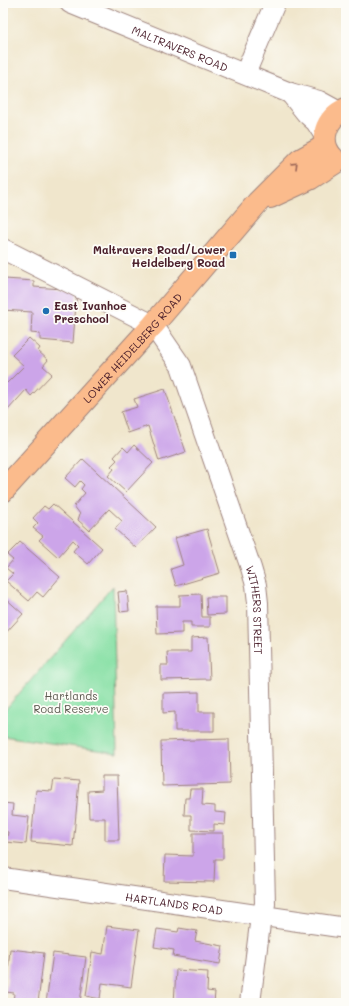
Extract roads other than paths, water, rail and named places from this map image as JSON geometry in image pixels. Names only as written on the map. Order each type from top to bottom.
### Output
[{"type":"main road","points":[[337,158],[327,126],[331,119],[343,111]]},
{"type":"main road","name":"LOWER HEIDELBERG ROAD","points":[[3,491],[153,325],[258,202],[311,178],[337,158]]},
{"type":"street","name":"MALTRAVERS ROAD","points":[[70,3],[290,93],[319,101],[343,111]]},
{"type":"street","points":[[245,74],[276,3]]},
{"type":"street","name":"MALTRAVERS ROAD","points":[[290,93],[306,113],[316,122],[337,158]]},
{"type":"street","points":[[3,249],[153,325]]},
{"type":"street","name":"WITHERS STREET","points":[[153,325],[180,366],[256,585],[258,603],[265,907],[262,916],[250,1003]]},
{"type":"street","name":"HARTLANDS ROAD","points":[[3,878],[346,928]]},
{"type":"place","name":"Maltravers Road/Lower Heidelberg Road","points":[[233,255]]},
{"type":"place","name":"East Ivanhoe Preschool","points":[[46,311]]},
{"type":"park label","name":"Hartlands Road Reserve","points":[[71,701]]}]
